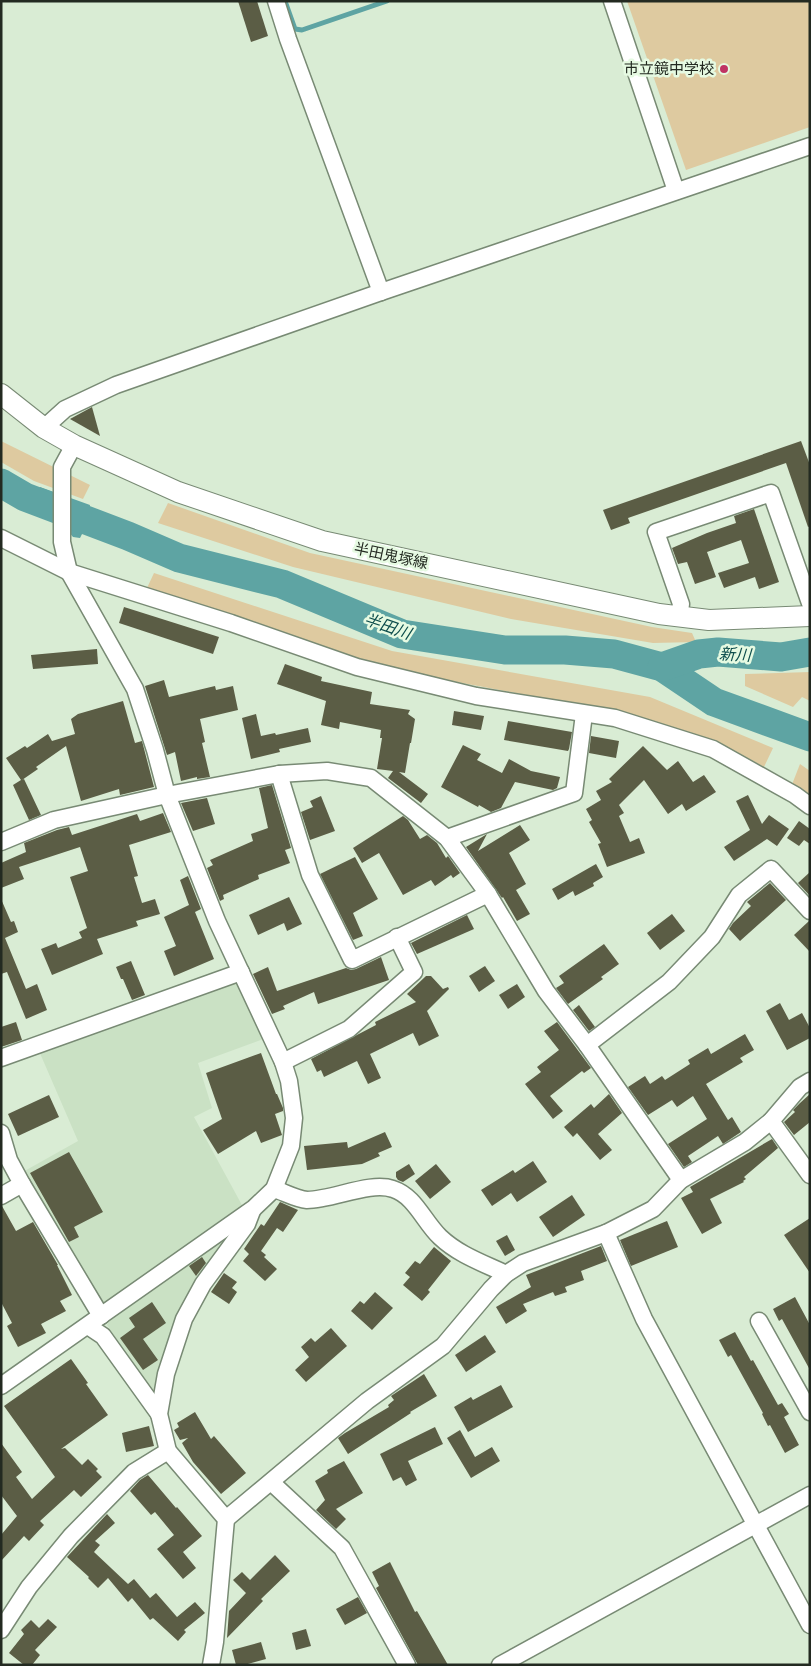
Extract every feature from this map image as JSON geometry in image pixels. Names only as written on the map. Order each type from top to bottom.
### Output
[{"type":"main road","name":"半田鬼塚線","points":[[1,394],[44,428],[74,445],[178,492],[322,541],[659,614],[709,620],[810,616]]},
{"type":"street","points":[[276,1],[291,48],[381,292]]},
{"type":"street","points":[[612,1],[676,191]]},
{"type":"street","points":[[44,428],[66,409],[116,385],[381,292],[810,146]]},
{"type":"street","points":[[1,1386],[254,1208],[274,1189],[291,1146],[294,1118],[289,1081],[283,1062],[217,921],[167,795],[136,689],[69,572],[62,542],[62,467],[74,445]]},
{"type":"street","points":[[679,617],[681,604],[656,532],[771,493],[810,603]]},
{"type":"street","points":[[1,538],[69,572],[231,623],[357,667],[476,696],[615,718],[713,749],[795,795],[810,806]]},
{"type":"street","points":[[448,838],[574,793],[584,714]]},
{"type":"street","points":[[1,842],[54,820],[167,795],[279,774],[327,772],[371,778],[448,838],[488,894],[546,991],[587,1045],[681,1180]]},
{"type":"street","points":[[279,774],[310,874],[352,960],[488,894]]},
{"type":"street","points":[[587,1045],[669,982],[712,937],[739,895],[771,869],[810,911]]},
{"type":"street","points":[[283,1062],[349,1029],[414,972],[397,937]]},
{"type":"street","points":[[1,1058],[241,972]]},
{"type":"street","points":[[211,1665],[215,1642],[226,1519],[367,1401],[443,1346],[506,1274],[524,1263],[606,1232],[652,1209],[681,1180],[745,1142],[771,1121],[800,1086],[810,1081]]},
{"type":"street","points":[[771,1121],[810,1175]]},
{"type":"street","points":[[1,1133],[9,1160],[22,1184],[102,1316]]},
{"type":"street","points":[[1,1196],[22,1184]]},
{"type":"street","points":[[274,1189],[304,1200],[320,1199],[374,1187],[392,1188],[405,1195],[438,1236],[457,1252],[506,1274]]},
{"type":"street","points":[[159,1414],[166,1374],[184,1318],[203,1284],[247,1224],[254,1208]]},
{"type":"street","points":[[606,1232],[644,1319],[810,1625]]},
{"type":"street","points":[[759,1321],[810,1412]]},
{"type":"street","points":[[88,1326],[102,1336],[159,1414],[168,1451],[226,1519]]},
{"type":"street","points":[[1,1630],[29,1587],[71,1536],[134,1472],[168,1451]]},
{"type":"street","points":[[271,1482],[342,1548],[407,1665]]},
{"type":"street","points":[[500,1665],[810,1495]]},
{"type":"shaded area","name":"市立鏡中学校","points":[[627,1],[810,1],[810,127],[686,170]]},
{"type":"shaded area","points":[[1,441],[90,485],[83,499],[34,481],[1,462]]},
{"type":"shaded area","points":[[168,503],[310,553],[652,627],[692,633],[696,642],[653,643],[511,619],[293,567],[158,523]]},
{"type":"shaded area","points":[[154,573],[392,651],[650,697],[773,748],[764,767],[718,742],[622,713],[367,665],[147,588]]},
{"type":"shaded area","points":[[810,672],[810,701],[802,697],[793,707],[745,686],[745,674]]},
{"type":"shaded area","points":[[800,764],[810,771],[810,810],[791,787]]},
{"type":"shaded area","points":[[236,977],[266,1038],[198,1063],[212,1108],[194,1117],[243,1207],[101,1306],[21,1173],[78,1141],[39,1051]]},
{"type":"shaded area","points":[[235,1228],[197,1285],[158,1400],[107,1325],[111,1316]]},
{"type":"water","points":[[7,478],[9,479],[9,491],[30,494],[33,492],[37,493],[40,487],[90,505],[85,528],[80,538],[73,537],[50,510],[47,511],[45,508],[34,504],[29,506],[15,499],[9,500],[9,496],[1,492],[1,480],[3,481]]},
{"type":"building","points":[[238,1],[257,1],[268,36],[251,42]]},
{"type":"building","points":[[92,407],[100,436],[70,419]]},
{"type":"building","points":[[801,441],[810,465],[810,526],[808,527],[786,463],[628,518],[630,523],[611,530],[603,510]]},
{"type":"building","points":[[754,509],[779,582],[759,589],[755,577],[724,588],[718,573],[749,563],[741,540],[707,552],[716,577],[695,584],[687,562],[678,564],[672,548],[736,523],[734,516]]},
{"type":"building","points":[[124,607],[219,637],[213,654],[119,623]]},
{"type":"building","points":[[97,649],[98,664],[33,669],[31,655]]},
{"type":"building","points":[[285,664],[322,677],[321,681],[372,692],[370,704],[410,710],[408,714],[415,719],[411,743],[405,773],[399,772],[428,794],[421,803],[388,778],[393,771],[377,769],[382,738],[380,738],[381,730],[340,722],[339,729],[321,725],[326,701],[277,684]]},
{"type":"building","points":[[164,680],[169,697],[215,686],[216,690],[233,686],[238,710],[200,719],[205,742],[202,743],[210,777],[197,779],[197,777],[181,781],[175,752],[167,755],[145,686]]},
{"type":"building","points":[[123,701],[135,743],[142,741],[154,787],[120,795],[119,789],[81,801],[66,746],[36,767],[38,769],[22,780],[24,779],[41,815],[29,820],[13,785],[21,780],[6,758],[25,746],[27,748],[48,734],[52,741],[75,734],[71,719],[78,714]]},
{"type":"building","points":[[454,711],[484,716],[481,730],[452,725]]},
{"type":"building","points":[[256,714],[261,736],[275,733],[276,735],[308,728],[311,742],[279,749],[280,752],[251,759],[242,718]]},
{"type":"building","points":[[508,721],[572,732],[569,749],[568,751],[504,740]]},
{"type":"building","points":[[591,736],[619,741],[616,758],[589,753]]},
{"type":"building","points":[[463,745],[481,754],[477,760],[502,773],[509,759],[531,771],[560,777],[557,788],[553,790],[515,782],[501,808],[491,812],[479,805],[478,807],[441,787]]},
{"type":"building","points":[[643,746],[667,770],[678,761],[693,782],[704,775],[716,792],[686,811],[682,804],[668,814],[644,780],[619,805],[624,813],[619,816],[630,842],[639,838],[645,853],[607,867],[598,844],[601,843],[589,822],[592,820],[586,809],[601,800],[596,791],[612,782],[609,779]]},
{"type":"building","points":[[272,785],[291,848],[285,850],[290,863],[258,875],[259,879],[223,895],[224,899],[220,901],[207,868],[213,865],[210,860],[253,841],[251,834],[268,828],[259,788]]},
{"type":"building","points":[[748,795],[762,824],[769,815],[789,829],[777,846],[767,839],[734,861],[724,847],[750,830],[736,801]]},
{"type":"building","points":[[321,796],[335,831],[310,840],[301,812],[313,807],[310,801]]},
{"type":"building","points":[[207,798],[215,824],[193,831],[181,803]]},
{"type":"building","points":[[163,813],[171,832],[129,845],[138,876],[134,877],[142,903],[155,899],[160,914],[136,921],[138,926],[97,939],[103,954],[52,975],[41,949],[56,943],[58,948],[82,938],[79,932],[87,928],[70,877],[88,871],[80,847],[19,867],[24,879],[1,888],[1,863],[26,852],[24,843],[57,830],[69,827],[72,835],[137,814],[140,821]]},
{"type":"building","points":[[403,816],[408,820],[420,839],[427,835],[437,843],[446,858],[448,856],[460,873],[453,878],[451,875],[435,886],[431,880],[403,895],[379,853],[362,863],[353,848]]},
{"type":"building","points":[[799,821],[810,829],[810,844],[804,840],[799,846],[787,838]]},
{"type":"building","points":[[520,825],[530,840],[509,853],[526,884],[516,890],[530,914],[517,921],[503,897],[466,847],[487,834],[478,851]]},
{"type":"building","points":[[355,857],[378,899],[353,913],[363,936],[353,940],[320,874]]},
{"type":"building","points":[[596,864],[603,877],[593,883],[594,886],[575,896],[573,891],[558,900],[552,889]]},
{"type":"building","points":[[810,872],[810,896],[798,883]]},
{"type":"building","points":[[188,876],[201,909],[195,912],[214,959],[174,976],[164,951],[176,946],[164,917],[189,905],[180,880]]},
{"type":"building","points":[[770,883],[786,900],[740,941],[729,929],[751,906],[747,902]]},
{"type":"building","points":[[289,897],[302,924],[287,931],[284,923],[258,935],[249,915]]},
{"type":"building","points":[[1,899],[11,922],[14,921],[18,932],[5,938],[26,989],[37,984],[47,1010],[26,1019],[7,972],[1,974]]},
{"type":"building","points":[[672,914],[685,931],[660,950],[647,933]]},
{"type":"building","points":[[467,915],[474,929],[417,954],[411,943]]},
{"type":"building","points":[[810,921],[810,952],[794,935]]},
{"type":"building","points":[[604,944],[619,964],[601,977],[603,979],[568,1004],[556,988],[564,983],[559,976]]},
{"type":"building","points":[[381,957],[389,980],[318,1004],[314,992],[283,1006],[285,1009],[272,1014],[253,974],[268,967],[277,991],[346,968],[356,969]]},
{"type":"building","points":[[131,961],[145,995],[132,1000],[116,967]]},
{"type":"building","points":[[485,966],[495,981],[479,992],[469,976]]},
{"type":"building","points":[[426,976],[431,976],[443,989],[448,987],[449,989],[427,1011],[439,1036],[419,1046],[413,1033],[370,1054],[381,1078],[368,1084],[357,1061],[324,1077],[321,1070],[317,1072],[311,1059],[376,1025],[375,1022],[416,1002],[407,994]]},
{"type":"building","points":[[517,984],[525,997],[508,1009],[499,995]]},
{"type":"building","points":[[780,1003],[789,1020],[802,1013],[810,1028],[810,1038],[787,1050],[766,1011]]},
{"type":"building","points":[[579,1005],[595,1027],[589,1031],[573,1010]]},
{"type":"building","points":[[16,1022],[22,1040],[1,1047],[1,1027]]},
{"type":"building","points":[[557,1022],[591,1068],[584,1073],[582,1071],[550,1096],[563,1111],[553,1119],[525,1084],[541,1072],[537,1067],[559,1050],[544,1031]]},
{"type":"building","points":[[745,1034],[754,1050],[740,1058],[743,1062],[706,1084],[728,1120],[732,1117],[741,1132],[723,1144],[718,1136],[688,1156],[692,1162],[684,1167],[668,1144],[707,1119],[693,1096],[677,1107],[672,1100],[648,1115],[628,1087],[645,1076],[650,1084],[662,1076],[665,1080],[690,1064],[688,1060],[708,1048],[711,1054]]},
{"type":"building","points":[[261,1053],[283,1108],[283,1111],[275,1114],[282,1135],[261,1143],[256,1131],[218,1154],[203,1130],[222,1119],[206,1073]]},
{"type":"building","points":[[609,1094],[622,1113],[598,1134],[612,1150],[600,1160],[577,1133],[573,1137],[564,1127],[591,1104],[594,1108]]},
{"type":"building","points":[[810,1094],[810,1122],[794,1135],[784,1122],[795,1112],[793,1110]]},
{"type":"building","points":[[49,1095],[59,1117],[18,1136],[8,1114]]},
{"type":"building","points":[[385,1132],[392,1147],[378,1153],[380,1156],[362,1164],[307,1170],[304,1146],[347,1142],[348,1148]]},
{"type":"building","points":[[772,1139],[778,1148],[744,1177],[746,1179],[744,1182],[710,1199],[722,1223],[702,1234],[681,1198],[693,1192],[690,1187]]},
{"type":"building","points":[[69,1152],[103,1212],[74,1227],[79,1237],[69,1242],[30,1173]]},
{"type":"building","points":[[533,1161],[547,1182],[517,1202],[511,1193],[492,1206],[481,1190],[513,1170],[515,1173]]},
{"type":"building","points":[[409,1164],[415,1174],[403,1182],[398,1180],[396,1172]]},
{"type":"building","points":[[436,1164],[451,1182],[430,1199],[415,1181]]},
{"type":"building","points":[[572,1195],[585,1215],[553,1237],[539,1217]]},
{"type":"building","points":[[280,1202],[298,1210],[283,1232],[277,1228],[261,1251],[266,1255],[264,1257],[277,1269],[265,1281],[243,1261],[249,1254],[244,1249],[261,1224],[264,1226]]},
{"type":"building","points":[[1,1206],[16,1231],[33,1222],[58,1265],[72,1295],[60,1301],[66,1311],[41,1324],[46,1333],[18,1347],[7,1326],[12,1323],[1,1302]]},
{"type":"building","points":[[810,1218],[810,1273],[784,1235]]},
{"type":"building","points":[[667,1221],[678,1247],[631,1266],[620,1240]]},
{"type":"building","points":[[507,1235],[515,1250],[505,1256],[496,1241]]},
{"type":"building","points":[[601,1246],[607,1261],[581,1271],[584,1280],[565,1287],[567,1292],[555,1296],[553,1292],[523,1304],[527,1311],[506,1324],[496,1307],[531,1287],[526,1275]]},
{"type":"building","points":[[434,1247],[451,1261],[428,1290],[430,1292],[422,1301],[403,1285],[410,1277],[405,1273],[415,1261],[420,1264]]},
{"type":"building","points":[[202,1257],[206,1263],[196,1276],[189,1266]]},
{"type":"building","points":[[224,1273],[237,1282],[232,1288],[237,1292],[229,1304],[211,1292]]},
{"type":"building","points":[[375,1292],[393,1308],[372,1330],[351,1311],[360,1301],[364,1304]]},
{"type":"building","points":[[795,1297],[810,1325],[810,1370],[782,1319],[779,1321],[773,1309]]},
{"type":"building","points":[[152,1302],[166,1323],[143,1339],[158,1360],[143,1370],[120,1338],[135,1327],[129,1318]]},
{"type":"building","points":[[331,1328],[347,1346],[306,1382],[295,1370],[309,1357],[301,1347],[311,1338],[315,1342]]},
{"type":"building","points":[[735,1332],[778,1405],[782,1403],[789,1414],[784,1417],[799,1445],[785,1453],[770,1425],[768,1426],[763,1413],[731,1355],[728,1357],[719,1340]]},
{"type":"building","points":[[485,1335],[496,1352],[466,1372],[455,1355]]},
{"type":"building","points":[[71,1359],[108,1415],[61,1449],[65,1448],[82,1465],[88,1459],[98,1469],[96,1471],[102,1477],[81,1497],[74,1490],[40,1521],[44,1525],[29,1541],[24,1536],[1,1561],[1,1535],[17,1516],[1,1495],[1,1443],[22,1472],[16,1477],[32,1499],[55,1477],[4,1406]]},
{"type":"building","points":[[424,1374],[437,1396],[348,1454],[338,1438],[389,1407],[388,1405],[394,1400],[391,1396]]},
{"type":"building","points":[[501,1385],[513,1407],[468,1432],[454,1407],[471,1397],[473,1400]]},
{"type":"building","points":[[195,1412],[211,1439],[214,1436],[246,1473],[221,1494],[193,1462],[182,1443],[188,1438],[180,1440],[174,1430],[179,1427],[177,1423]]},
{"type":"building","points":[[149,1426],[154,1446],[126,1452],[122,1433]]},
{"type":"building","points":[[435,1427],[443,1444],[408,1461],[417,1480],[406,1486],[401,1477],[393,1481],[380,1454]]},
{"type":"building","points":[[460,1430],[475,1457],[492,1447],[500,1461],[471,1478],[447,1438]]},
{"type":"building","points":[[344,1461],[363,1493],[336,1509],[346,1519],[336,1529],[316,1510],[325,1500],[315,1481],[328,1473],[327,1470]]},
{"type":"building","points":[[148,1475],[202,1536],[183,1552],[196,1568],[183,1579],[157,1549],[174,1535],[155,1512],[151,1515],[130,1491],[140,1480]]},
{"type":"building","points":[[107,1514],[115,1523],[95,1541],[100,1545],[94,1552],[128,1584],[134,1579],[150,1598],[156,1593],[177,1617],[195,1602],[205,1613],[184,1630],[186,1632],[178,1641],[153,1618],[150,1620],[132,1598],[128,1602],[108,1578],[98,1588],[67,1557]]},
{"type":"building","points":[[275,1555],[290,1571],[261,1599],[263,1601],[227,1638],[229,1611],[246,1593],[233,1580],[242,1572],[250,1580]]},
{"type":"building","points":[[390,1562],[415,1612],[417,1611],[448,1665],[418,1665],[376,1588],[379,1586],[372,1572]]},
{"type":"building","points":[[358,1597],[367,1613],[345,1625],[336,1609]]},
{"type":"building","points":[[48,1619],[57,1627],[35,1650],[40,1655],[32,1665],[24,1665],[9,1653],[24,1634],[21,1630],[31,1620],[39,1628]]},
{"type":"building","points":[[306,1629],[311,1646],[296,1650],[292,1633]]},
{"type":"building","points":[[261,1642],[266,1659],[244,1665],[236,1665],[232,1650]]},
{"type":"waterway","points":[[285,1],[295,29],[302,30],[387,1]]},
{"type":"waterway","name":"半田川","points":[[1,483],[25,497],[128,536],[179,558],[282,584],[402,634],[505,650],[565,650],[614,654],[662,667],[714,702],[810,737]]},
{"type":"waterway","name":"新川","points":[[662,667],[699,654],[718,652],[781,657],[810,652]]},
{"type":"place","name":"市立鏡中学校","points":[[724,69]]}]
